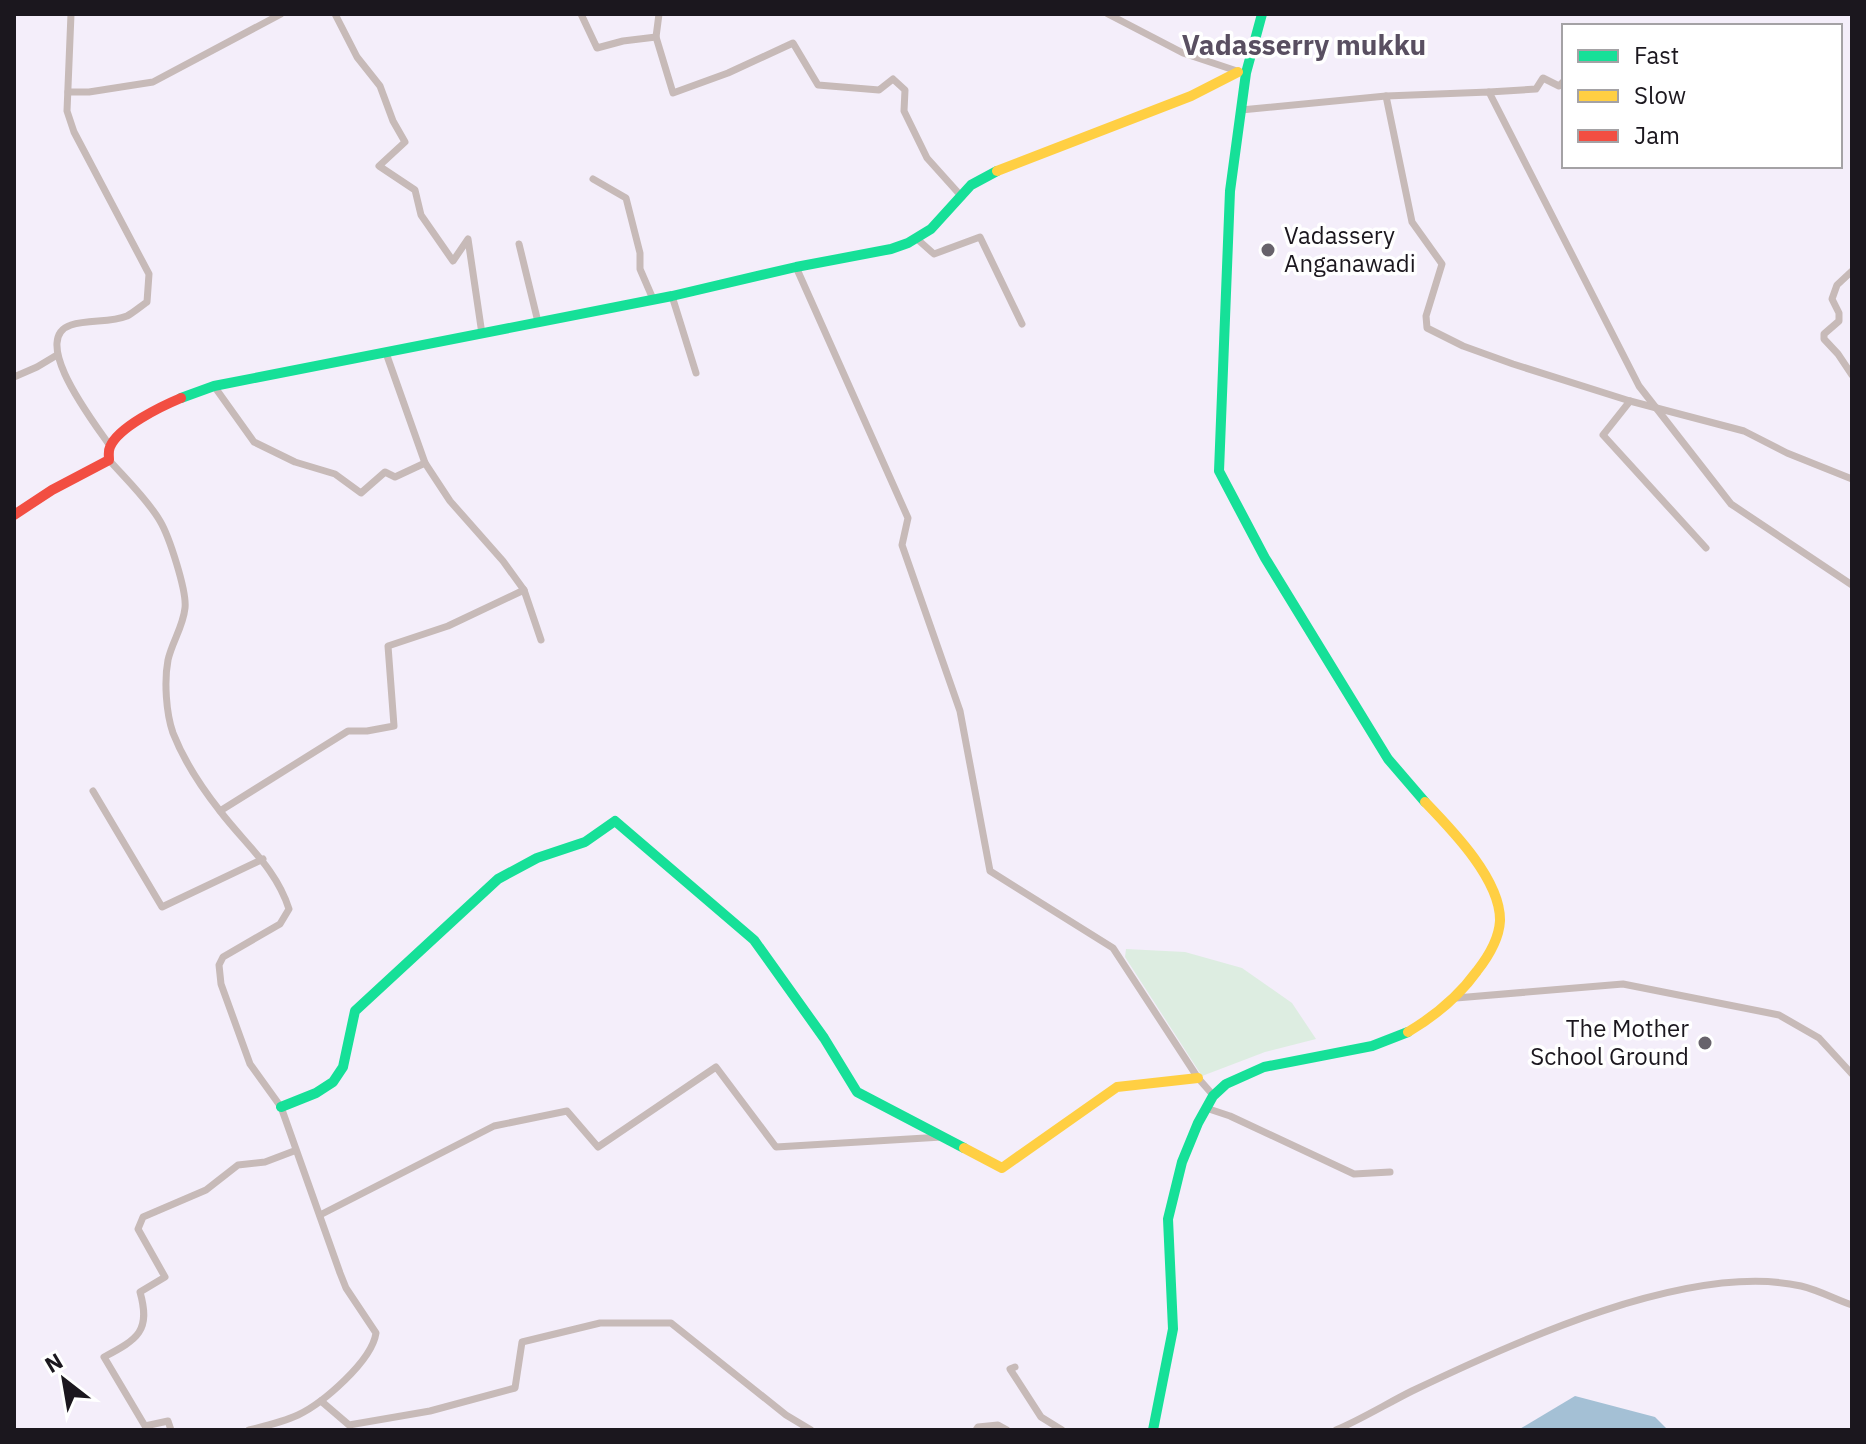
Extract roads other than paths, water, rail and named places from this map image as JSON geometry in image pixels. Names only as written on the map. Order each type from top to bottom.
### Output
[{"type":"street","points":[[71,14],[67,111],[74,132],[149,274],[147,302],[126,316],[80,323],[63,329],[56,346],[57,355],[70,385],[110,446],[109,460],[160,521],[179,572],[186,605],[168,661],[167,696],[172,729],[186,762],[220,811],[263,859],[285,894],[289,909],[280,924],[223,957],[219,965],[226,1004],[250,1064],[281,1107],[294,1151],[346,1288],[376,1333],[375,1342],[355,1368],[321,1401],[297,1415],[249,1430]]},
{"type":"street","points":[[68,92],[89,92],[153,82],[281,14]]},
{"type":"street","points":[[335,14],[357,57],[380,86],[405,142],[379,166],[415,190],[421,215],[453,261],[468,239],[482,334]]},
{"type":"street","points":[[581,14],[597,48],[656,37]]},
{"type":"street","points":[[659,14],[656,37],[673,93],[728,73],[793,43],[818,85],[879,90],[893,79],[905,90],[904,111],[927,158],[962,197]]},
{"type":"street","points":[[1108,14],[1183,53],[1242,73]]},
{"type":"street","points":[[1153,1430],[1173,1329],[1175,1290],[1167,1231],[1168,1206],[1213,1095],[1234,1079],[1280,1063],[1375,1046],[1426,1020],[1469,984],[1494,947],[1500,920],[1494,897],[1456,834],[1404,781],[1388,759],[1265,558],[1219,471],[1230,191],[1241,110],[1242,73],[1262,14]]},
{"type":"street","points":[[110,446],[126,429],[180,397],[214,386],[672,296],[891,249],[931,229],[971,185],[998,171],[1058,150],[1242,73]]},
{"type":"street","points":[[1241,110],[1386,96],[1536,89],[1543,78],[1559,86],[1562,83]]},
{"type":"street","points":[[1489,92],[1639,386],[1731,504],[1851,581]]},
{"type":"street","points":[[1386,96],[1412,222],[1442,264],[1426,316],[1427,328],[1463,346],[1630,401],[1744,431],[1787,453],[1852,479]]},
{"type":"street","points":[[593,179],[626,198],[640,253],[640,269],[653,299]]},
{"type":"street","points":[[916,238],[934,254],[980,237],[1022,324]]},
{"type":"street","points":[[519,244],[538,322]]},
{"type":"street","points":[[796,267],[908,518],[902,545],[960,711],[990,871],[1113,948],[1198,1078],[1213,1095]]},
{"type":"street","points":[[1852,271],[1837,285],[1832,299],[1839,313],[1839,321],[1824,334],[1824,339],[1852,375]]},
{"type":"street","points":[[672,296],[696,373]]},
{"type":"street","points":[[386,353],[425,463],[450,501],[524,590],[541,640]]},
{"type":"street","points":[[14,377],[57,355]]},
{"type":"street","points":[[214,386],[254,442],[295,462],[335,474],[361,493],[385,472],[395,477],[425,463]]},
{"type":"street","points":[[1630,401],[1603,435],[1706,548]]},
{"type":"street","points":[[14,515],[52,490],[109,460]]},
{"type":"street","points":[[220,811],[348,731],[394,726],[388,646],[448,626],[524,590]]},
{"type":"street","points":[[93,791],[162,907],[263,859]]},
{"type":"street","points":[[281,1107],[328,1086],[338,1077],[343,1068],[348,1030],[355,1011],[498,879],[537,858],[585,842],[615,821],[754,940],[824,1038],[857,1092],[1002,1168],[1117,1087],[1198,1078]]},
{"type":"street","points":[[1456,998],[1623,984],[1779,1015],[1819,1038],[1851,1074]]},
{"type":"street","points":[[320,1215],[494,1126],[567,1111],[598,1147],[716,1067],[776,1147],[942,1137]]},
{"type":"street","points":[[1206,1108],[1230,1116],[1354,1174],[1390,1172]]},
{"type":"street","points":[[171,1430],[168,1421],[145,1426],[104,1357],[126,1346],[144,1326],[146,1314],[140,1292],[165,1277],[138,1229],[143,1217],[206,1190],[238,1165],[265,1162],[294,1151]]},
{"type":"street","points":[[1336,1430],[1478,1359],[1616,1307],[1674,1291],[1737,1281],[1766,1282],[1801,1286],[1852,1305]]},
{"type":"street","points":[[321,1401],[349,1425],[430,1411],[515,1388],[522,1342],[600,1323],[671,1323],[786,1415],[811,1430]]},
{"type":"street","points":[[1015,1367],[1010,1369],[1041,1417],[1062,1430]]},
{"type":"street","points":[[976,1430],[978,1427],[998,1425],[1007,1430]]},
{"type":"water","points":[[1575,1396],[1655,1417],[1668,1430],[1518,1430]]},
{"type":"place","name":"Vadassery Anganawadi","points":[[1268,250]]},
{"type":"place","name":"The Mother School Ground","points":[[1705,1043]]},
{"type":"district","name":"Vadasserry mukku","points":[[1304,45]]}]
